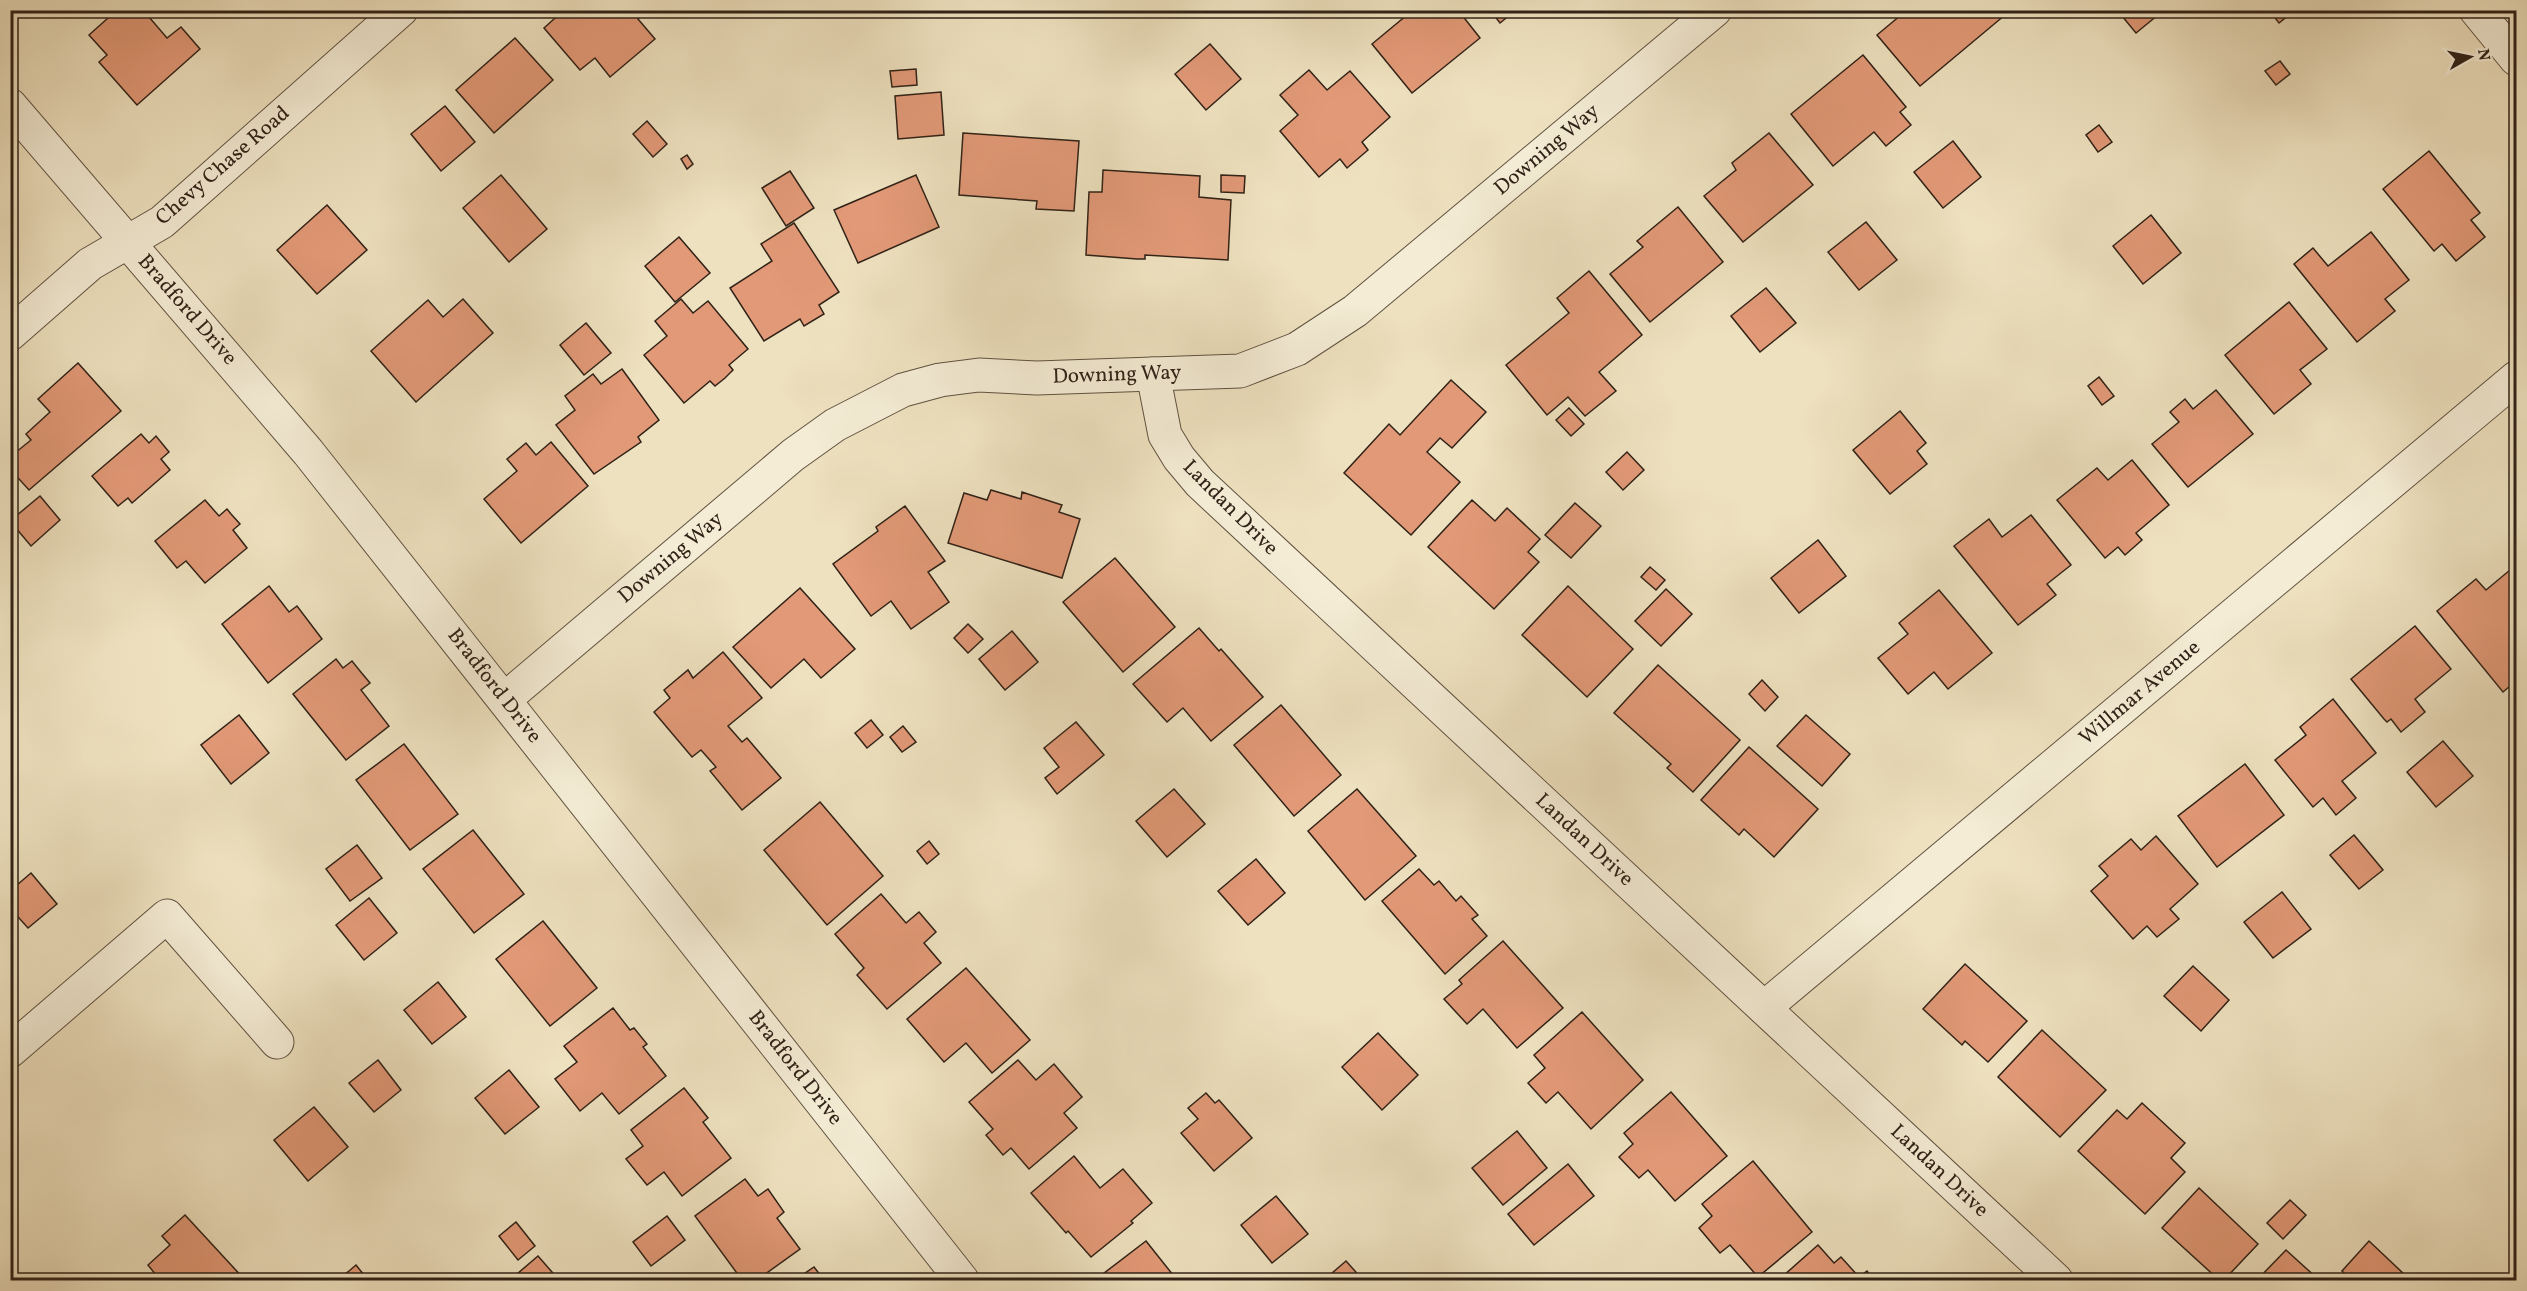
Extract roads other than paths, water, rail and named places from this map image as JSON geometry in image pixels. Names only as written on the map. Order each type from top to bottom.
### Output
[{"type":"street","name":"Chevy Chase Road","points":[[10,334],[90,264],[162,222],[400,10]]},
{"type":"street","name":"Downing Way","points":[[505,699],[793,455],[835,424],[903,390],[940,380],[979,375],[1037,378],[1240,371],[1297,349],[1355,310],[1715,10]]},
{"type":"street","points":[[2476,10],[2517,59]]},
{"type":"street","name":"Bradford Drive","points":[[10,105],[308,452],[962,1281]]},
{"type":"street","name":"Landan Drive","points":[[1153,374],[1166,435],[1179,458],[1200,483],[2056,1281]]},
{"type":"street","name":"Willmar Avenue","points":[[1764,1008],[2517,378]]},
{"type":"street","points":[[10,1051],[167,916],[278,1042]]}]
